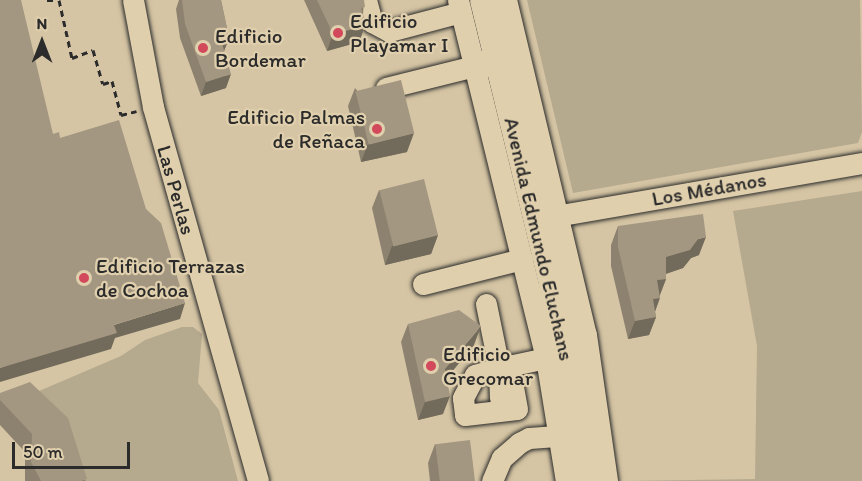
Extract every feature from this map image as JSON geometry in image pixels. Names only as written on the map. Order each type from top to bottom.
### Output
[{"type":"main road","name":"Avenida Edmundo Eluchans","points":[[503,0],[497,64],[552,283],[584,481]]},
{"type":"main road","name":"Avenida Edmundo Eluchans","points":[[467,4],[497,64],[555,216],[583,335],[604,481]]},
{"type":"street","name":"Las Perlas","points":[[133,0],[153,107],[258,481]]},
{"type":"street","points":[[366,0],[376,27],[389,32],[467,4]]},
{"type":"street","points":[[386,88],[497,64],[522,259],[546,357],[566,481]]},
{"type":"street","name":"Los Médanos","points":[[555,216],[862,163]]},
{"type":"street","points":[[423,284],[522,259]]},
{"type":"street","points":[[486,304],[504,366],[500,398]]},
{"type":"street","points":[[504,366],[546,357]]},
{"type":"street","points":[[492,481],[502,458],[519,443],[530,438],[560,436]]},
{"type":"path","points":[[47,0],[54,0]]},
{"type":"path","points":[[59,0],[72,58],[93,50],[103,84],[112,81],[121,115],[139,111]]},
{"type":"shaded area","points":[[527,0],[860,0],[862,132],[858,143],[573,193]]},
{"type":"shaded area","points":[[862,191],[862,481],[626,481],[755,479],[757,346],[733,211]]},
{"type":"shaded area","points":[[182,327],[193,327],[202,334],[198,383],[219,410],[238,481],[77,481],[39,391],[121,356],[145,340]]},
{"type":"building","name":"Edificio Terrazas de Cochoa","points":[[0,0],[21,0],[53,134],[59,132],[60,138],[119,120],[146,209],[161,223],[185,303],[114,325],[117,333],[0,368]]},
{"type":"building","name":"Edificio Bordemar","points":[[182,0],[221,0],[229,38],[221,40],[231,74],[206,82],[185,24]]},
{"type":"building","points":[[317,0],[364,0],[365,7],[361,8],[365,26],[333,34]]},
{"type":"building","points":[[401,80],[414,133],[369,145],[355,91]]},
{"type":"building","points":[[424,179],[438,235],[393,246],[379,190]]},
{"type":"building","points":[[703,214],[706,237],[698,239],[690,250],[666,257],[666,279],[657,280],[660,298],[653,299],[656,317],[635,321],[618,247],[618,226]]},
{"type":"building","name":"Edificio Grecomar","points":[[459,310],[481,326],[445,369],[450,396],[425,402],[408,324]]},
{"type":"building","points":[[30,382],[68,418],[87,479],[41,481],[31,462],[32,434],[0,400],[0,393]]},
{"type":"building","points":[[470,440],[475,481],[440,481],[435,444]]},
{"type":"place","name":"Edificio Playamar I","points":[[338,33]]},
{"type":"place","name":"Edificio Bordemar","points":[[203,48]]},
{"type":"place","name":"Edificio Palmas de Reñaca","points":[[377,129]]},
{"type":"place","name":"Edificio Terrazas de Cochoa","points":[[84,278]]},
{"type":"place","name":"Edificio Grecomar","points":[[431,366]]}]
